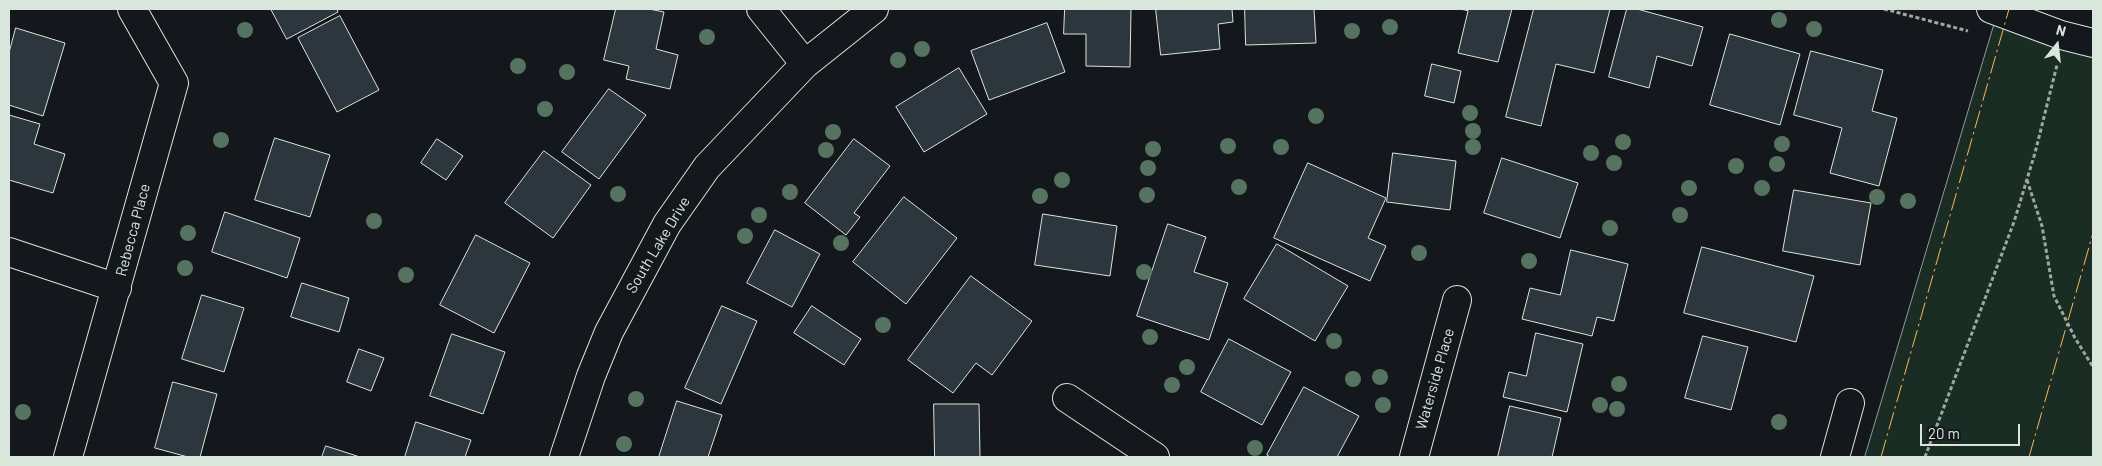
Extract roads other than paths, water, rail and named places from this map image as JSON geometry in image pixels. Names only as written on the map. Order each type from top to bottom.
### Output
[{"type":"street","name":"Rebecca Place","points":[[68,457],[174,83],[132,9]]},
{"type":"street","points":[[761,9],[804,64]]},
{"type":"street","name":"South Lake Drive","points":[[564,457],[591,376],[609,332],[667,224],[707,167],[804,64],[874,9]]},
{"type":"street","points":[[1991,9],[2061,35],[2093,43]]},
{"type":"street","points":[[9,252],[117,288]]},
{"type":"street","name":"Waterside Place","points":[[1414,457],[1458,300]]},
{"type":"street","points":[[1067,398],[1154,457]]},
{"type":"street","points":[[1835,457],[1850,403]]}]
